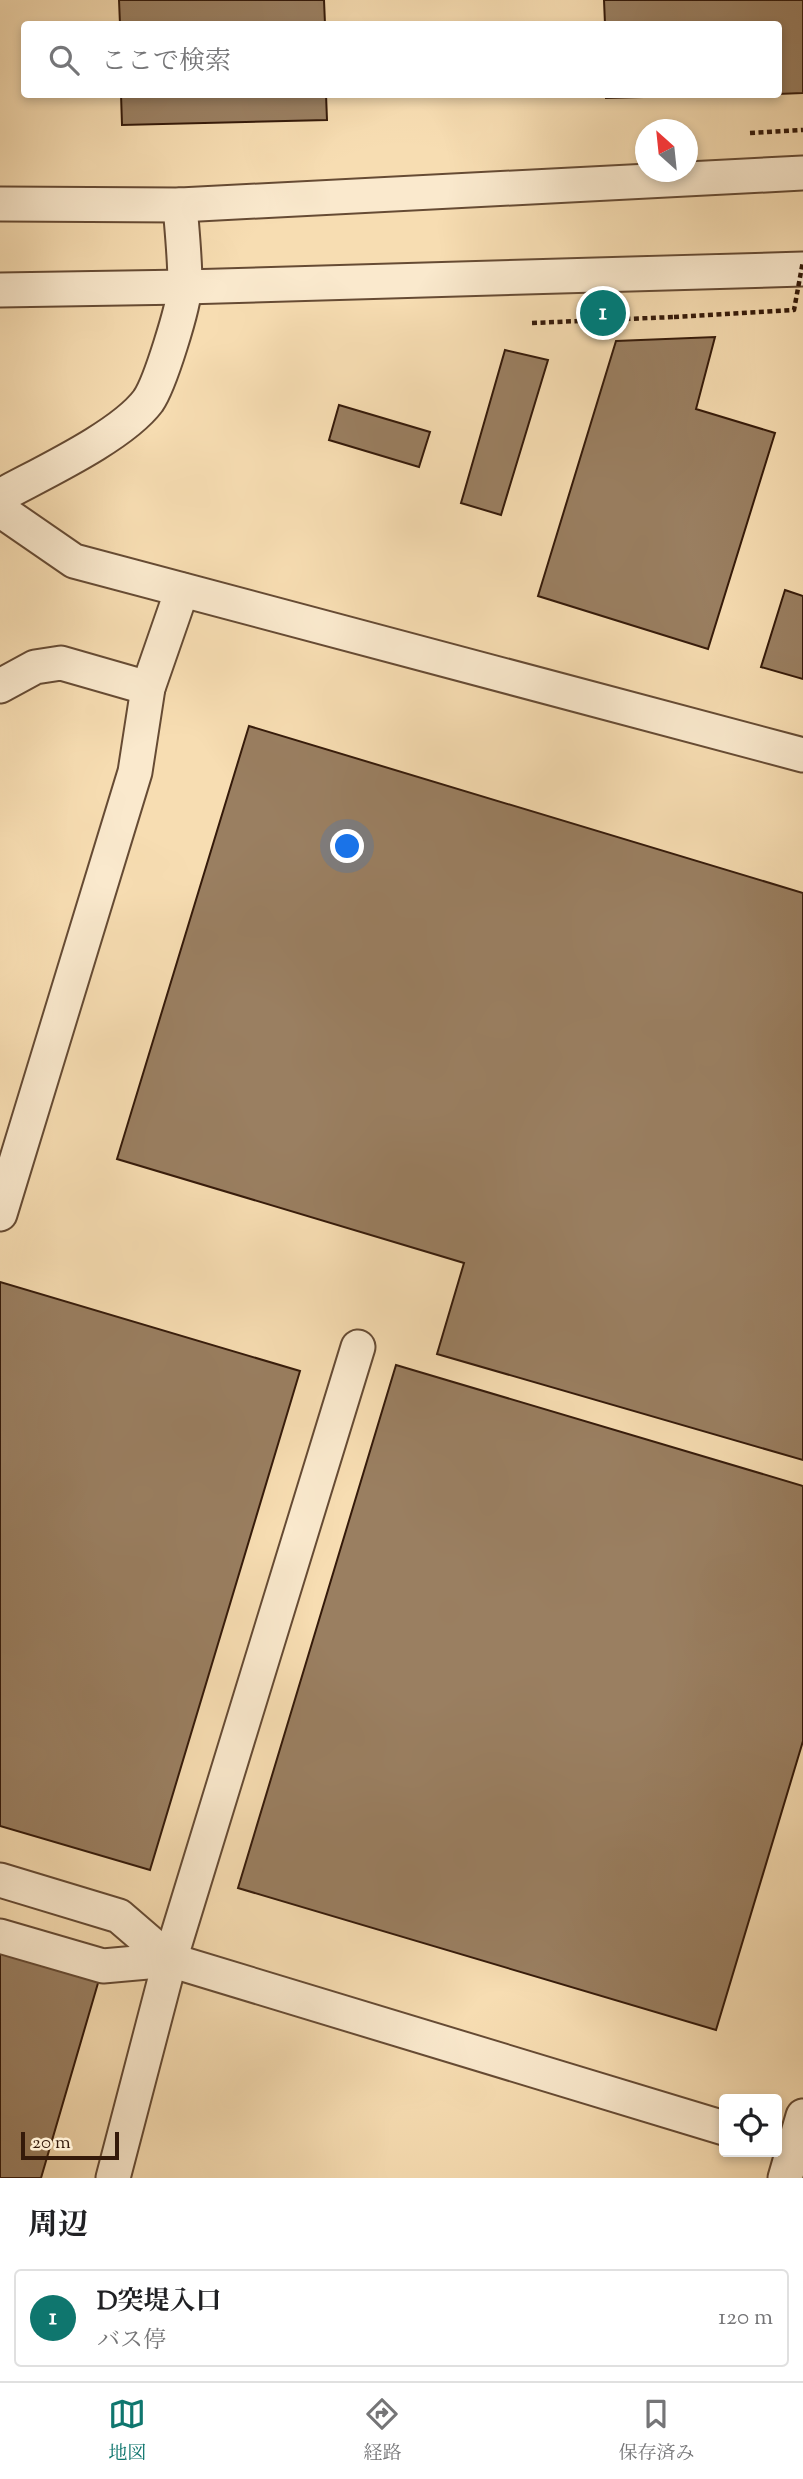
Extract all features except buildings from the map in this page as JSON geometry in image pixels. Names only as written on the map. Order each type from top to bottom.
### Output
[{"type":"street","points":[[0,204],[180,205],[803,173]]},
{"type":"street","points":[[0,496],[90,446],[120,426],[147,401],[162,373],[185,288],[180,205]]},
{"type":"street","points":[[0,290],[185,288],[803,269]]},
{"type":"street","points":[[0,510],[74,561],[803,755]]},
{"type":"street","points":[[0,1214],[135,772],[148,688],[182,590]]},
{"type":"street","points":[[0,686],[35,667],[61,663],[148,688]]},
{"type":"street","points":[[113,2178],[170,1961],[358,1347]]},
{"type":"street","points":[[0,1880],[120,1916],[170,1961]]},
{"type":"street","points":[[0,1936],[103,1966],[170,1961],[719,2126]]},
{"type":"street","points":[[790,2156],[803,2116]]},
{"type":"path","points":[[750,133],[803,130]]},
{"type":"path","points":[[532,323],[794,310],[803,261]]},
{"type":"place","name":"D突堤入口","points":[[603,313]]}]
